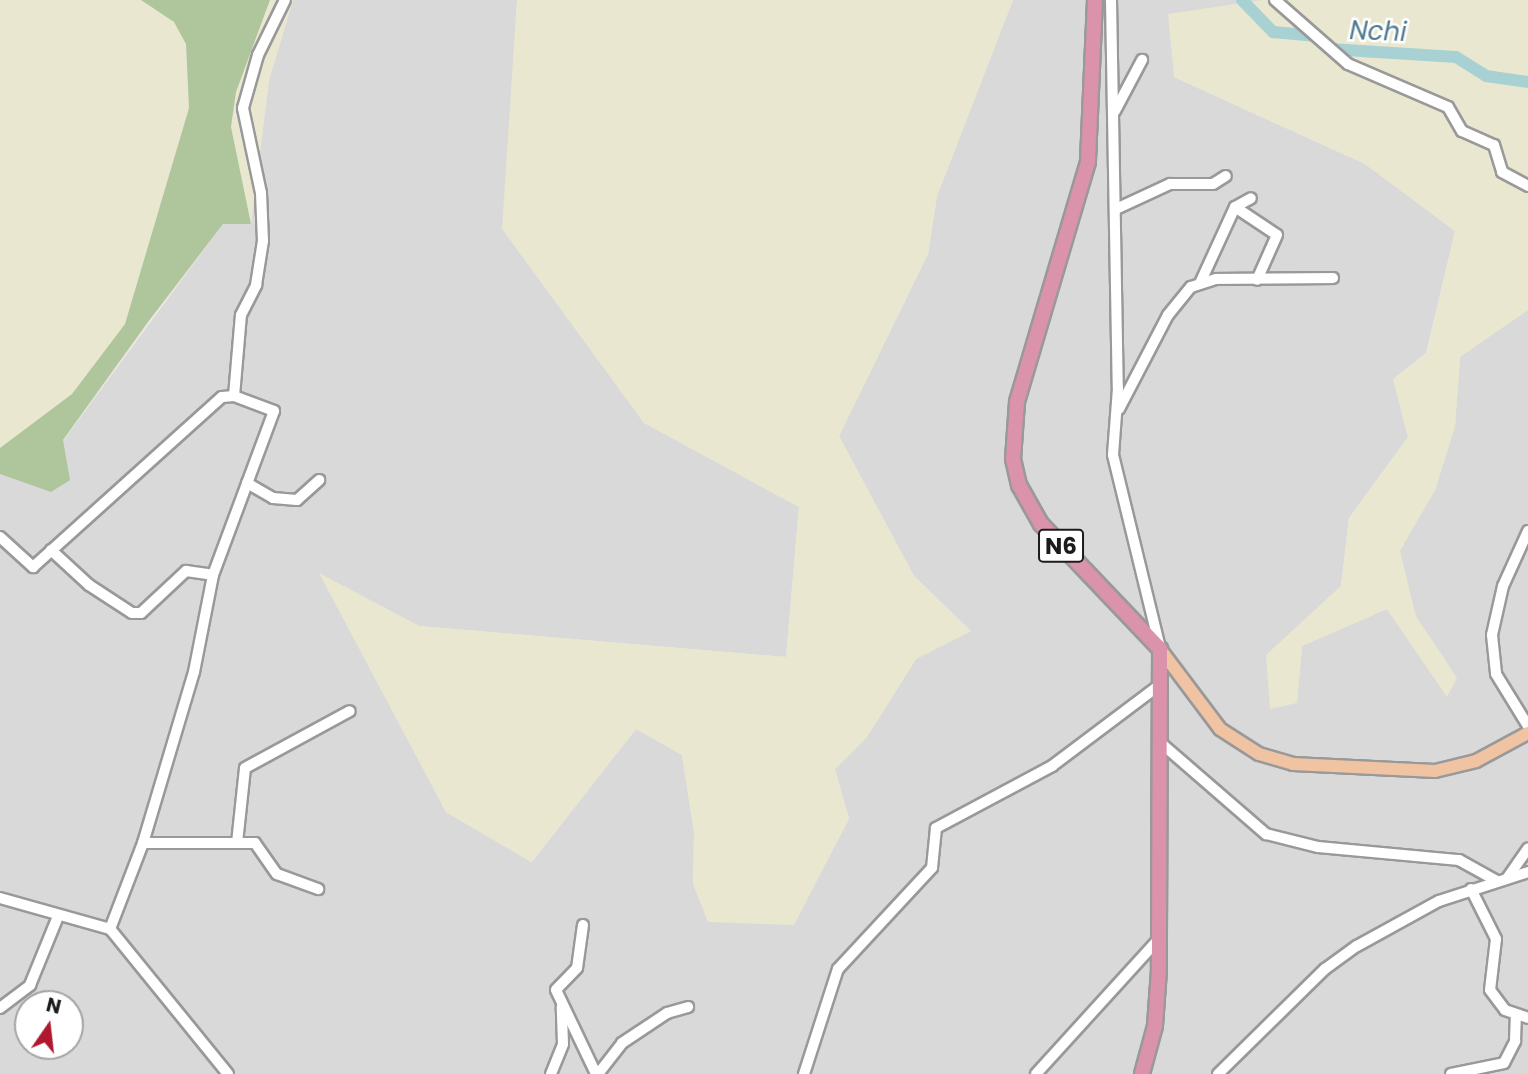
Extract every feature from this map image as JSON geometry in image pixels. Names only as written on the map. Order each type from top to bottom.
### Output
[{"type":"highway","name":"N6","points":[[1095,0],[1088,163],[1017,402],[1013,459],[1018,485],[1041,524],[1160,649]]},
{"type":"highway","points":[[1142,1074],[1155,1026],[1159,939],[1162,744],[1160,649]]},
{"type":"main road","points":[[1160,649],[1220,729],[1259,754],[1293,764],[1435,772],[1476,761],[1528,733]]},
{"type":"street","points":[[234,396],[240,322],[260,271],[262,241],[261,193],[243,107],[258,55],[285,0]]},
{"type":"street","points":[[1111,0],[1116,209],[1115,466],[1160,649]]},
{"type":"street","points":[[1275,0],[1348,64],[1448,107],[1462,131],[1494,145],[1502,172],[1528,186]]},
{"type":"street","points":[[1115,111],[1133,86],[1142,60]]},
{"type":"street","points":[[1116,209],[1170,184],[1213,184],[1226,176]]},
{"type":"street","points":[[1117,413],[1176,302],[1201,281],[1235,207],[1251,198]]},
{"type":"street","points":[[1235,207],[1277,234],[1257,280]]},
{"type":"street","points":[[1201,281],[1333,278]]},
{"type":"street","points":[[0,537],[30,567],[222,397],[234,396],[274,411],[213,575],[194,672],[144,844],[110,929]]},
{"type":"street","points":[[247,483],[273,498],[297,500],[319,480]]},
{"type":"street","points":[[1528,531],[1503,586],[1492,635],[1496,674],[1528,726]]},
{"type":"street","points":[[51,550],[89,585],[132,613],[141,613],[186,571],[213,575]]},
{"type":"street","points":[[804,1074],[838,969],[932,868],[936,828],[1052,766],[1162,684]]},
{"type":"street","points":[[237,843],[245,768],[350,711]]},
{"type":"street","points":[[1162,744],[1266,834],[1318,847],[1459,860],[1503,879]]},
{"type":"street","points":[[144,844],[261,845],[277,874],[318,889]]},
{"type":"street","points":[[1503,879],[1528,848]]},
{"type":"street","points":[[1218,1074],[1325,969],[1429,906],[1528,872]]},
{"type":"street","points":[[1471,890],[1496,939],[1490,990],[1516,1017],[1528,1018]]},
{"type":"street","points":[[0,898],[57,919],[110,929],[228,1074]]},
{"type":"street","points":[[0,1008],[30,985],[57,919]]},
{"type":"street","points":[[583,925],[577,968],[556,990],[597,1074],[622,1043],[667,1013],[688,1007]]},
{"type":"street","points":[[1036,1074],[1159,939]]},
{"type":"street","points":[[551,1074],[562,1044],[562,1004]]},
{"type":"street","points":[[1451,1074],[1504,1063],[1515,1041],[1516,1017]]},
{"type":"shaded area","points":[[0,0],[141,0],[174,22],[186,44],[189,108],[125,324],[72,394],[0,448]]},
{"type":"shaded area","points":[[270,0],[293,0],[269,80],[251,224],[231,128],[236,92]]},
{"type":"shaded area","points":[[293,0],[517,0],[503,229],[644,423],[799,507],[786,657],[419,626],[320,574],[446,812],[532,862],[636,729],[682,755],[694,832],[693,884],[827,855],[849,819],[835,769],[867,737],[916,659],[971,631],[914,576],[839,436],[928,254],[937,196],[1013,0],[1262,0],[1174,77],[1365,164],[1455,231],[1426,353],[1393,379],[1408,437],[1349,518],[1341,586],[1267,655],[1297,703],[1302,646],[1387,609],[1447,696],[1446,661],[1416,617],[1399,551],[1435,490],[1455,426],[1460,356],[1528,310],[1528,1074],[0,1074],[0,474],[63,441],[223,224],[251,224],[269,80]]},
{"type":"shaded area","points":[[517,0],[1013,0],[937,196],[928,254],[839,436],[914,576],[971,631],[916,659],[867,737],[835,769],[849,819],[794,925],[708,922],[693,884],[694,832],[682,755],[636,729],[531,862],[446,812],[319,573],[419,626],[786,657],[799,507],[644,423],[502,229]]},
{"type":"shaded area","points":[[1262,0],[1528,0],[1528,310],[1460,357],[1455,426],[1435,490],[1400,551],[1416,617],[1457,678],[1447,697],[1387,609],[1302,646],[1297,703],[1270,709],[1266,655],[1341,586],[1349,518],[1408,437],[1393,379],[1427,353],[1455,231],[1365,164],[1174,77],[1168,14]]},
{"type":"green space","points":[[141,0],[270,0],[236,92],[231,127],[251,224],[223,224],[148,322],[63,440],[70,480],[51,492],[0,474],[0,448],[72,394],[125,324],[189,108],[186,44],[174,22]]},
{"type":"waterway","name":"Nchi","points":[[1242,0],[1273,32],[1317,36]]},
{"type":"waterway","name":"Nchi","points":[[1330,49],[1456,57],[1486,76],[1528,82]]}]
